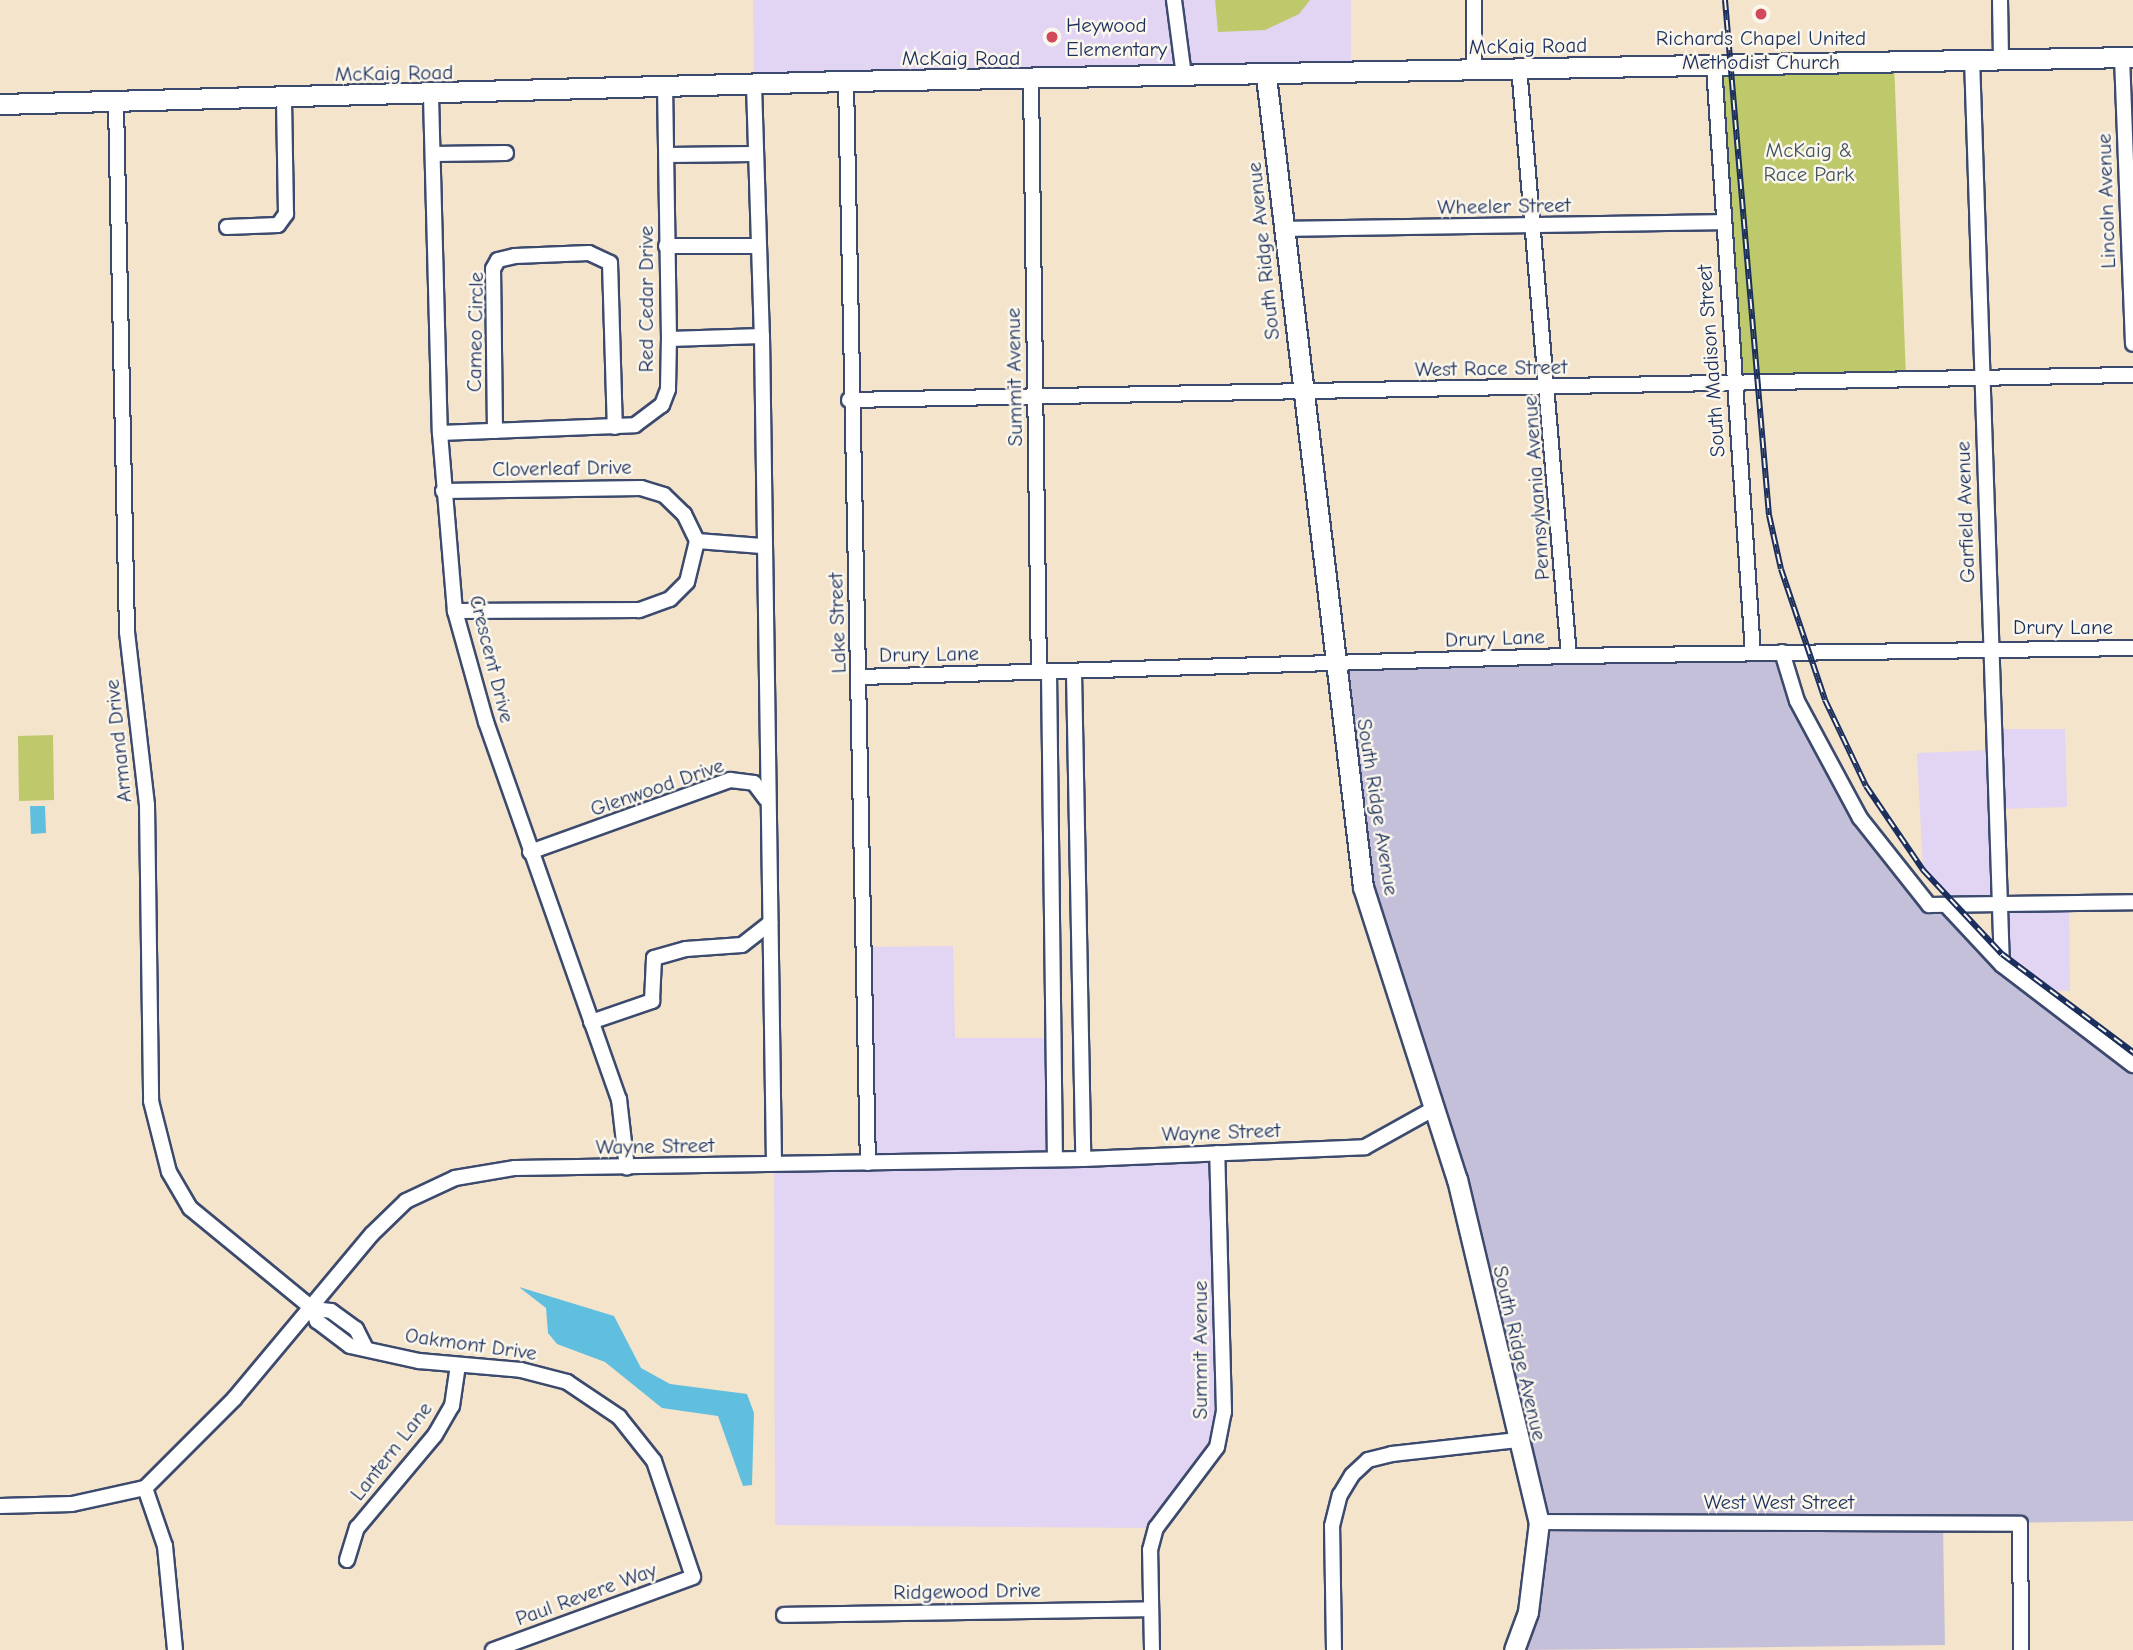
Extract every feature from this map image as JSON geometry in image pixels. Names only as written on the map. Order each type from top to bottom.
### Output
[{"type":"street","points":[[1174,0],[1185,76]]},
{"type":"street","points":[[1474,0],[1475,70]]},
{"type":"street","points":[[2000,0],[2001,58]]},
{"type":"street","name":"McKaig Road","points":[[0,104],[431,96],[846,81],[1266,76],[1519,67],[1714,66],[1972,58],[2127,57]]},
{"type":"street","name":"Lincoln Avenue","points":[[2127,57],[2133,344]]},
{"type":"street","name":"Garfield Avenue","points":[[1972,58],[2002,965]]},
{"type":"street","name":"South Madison Street","points":[[1714,66],[1732,381],[1753,653]]},
{"type":"street","name":"Pennsylvania Avenue","points":[[1519,67],[1549,389],[1569,656]]},
{"type":"street","name":"South Ridge Avenue","points":[[1266,76],[1301,393],[1363,887],[1457,1179],[1517,1440],[1539,1522],[1528,1612],[1514,1650]]},
{"type":"street","name":"Summit Avenue","points":[[1031,80],[1035,398],[1055,1160]]},
{"type":"street","name":"Lake Street","points":[[846,81],[849,400],[860,677],[868,1163]]},
{"type":"street","points":[[754,85],[754,154],[762,336],[762,546],[774,1163]]},
{"type":"street","name":"Red Cedar Drive","points":[[440,433],[635,425],[662,405],[668,389],[669,339],[665,89]]},
{"type":"street","name":"Crescent Drive","points":[[431,96],[440,433],[455,611],[486,722],[619,1098],[627,1168]]},
{"type":"street","points":[[227,227],[278,225],[286,214],[284,97]]},
{"type":"street","name":"Armand Drive","points":[[116,103],[127,632],[146,805],[151,1101],[169,1172],[190,1208],[313,1309]]},
{"type":"street","points":[[433,154],[506,153]]},
{"type":"street","points":[[668,155],[754,154]]},
{"type":"street","name":"Wheeler Street","points":[[1284,229],[1724,222]]},
{"type":"street","points":[[667,246],[759,246]]},
{"type":"street","name":"Cameo Circle","points":[[495,431],[493,269],[498,260],[589,253],[610,263],[615,427]]},
{"type":"street","points":[[669,339],[762,336]]},
{"type":"street","name":"West Race Street","points":[[849,400],[1549,389],[1732,381],[2133,375]]},
{"type":"street","name":"Cloverleaf Drive","points":[[443,491],[640,488],[664,495],[684,514],[697,541]]},
{"type":"street","points":[[455,611],[639,610],[670,599],[687,582],[697,541],[762,546]]},
{"type":"street","name":"Drury Lane","points":[[860,677],[1569,656],[2133,648]]},
{"type":"street","points":[[1782,652],[1797,701],[1860,818],[1929,905],[2133,902]]},
{"type":"street","points":[[1074,672],[1083,1159]]},
{"type":"street","name":"Glenwood Drive","points":[[530,852],[730,780],[754,783],[766,799]]},
{"type":"street","points":[[1946,905],[2002,965],[2133,1065]]},
{"type":"street","points":[[591,1022],[652,1002],[654,958],[685,949],[742,945],[770,923]]},
{"type":"street","name":"Wayne Street","points":[[145,1488],[313,1309],[372,1234],[407,1201],[455,1178],[515,1168],[1055,1160],[1365,1147],[1436,1108]]},
{"type":"street","name":"Summit Avenue","points":[[1152,1650],[1150,1550],[1156,1528],[1217,1447],[1224,1412],[1217,1153]]},
{"type":"street","name":"Oakmont Drive","points":[[313,1309],[317,1321],[350,1346],[365,1347],[419,1361],[521,1370],[567,1382],[619,1417],[654,1461],[693,1577]]},
{"type":"street","name":"Lantern Lane","points":[[347,1560],[357,1528],[435,1435],[452,1406],[458,1364]]},
{"type":"street","points":[[1334,1650],[1332,1526],[1339,1495],[1352,1475],[1368,1460],[1392,1454],[1517,1440]]},
{"type":"street","points":[[0,1506],[72,1504],[145,1488],[165,1546],[174,1650]]},
{"type":"street","name":"West West Street","points":[[1539,1522],[2020,1524],[2021,1650]]},
{"type":"street","name":"Paul Revere Way","points":[[493,1650],[693,1577]]},
{"type":"street","name":"Ridgewood Drive","points":[[784,1615],[1151,1609]]},
{"type":"shaded area","name":"Heywood Elementary","points":[[753,0],[1351,0],[1351,73],[754,85]]},
{"type":"shaded area","points":[[1782,652],[1821,750],[1929,905],[1956,905],[2002,954],[2133,1052],[2133,1521],[1943,1524],[1945,1645],[1514,1650],[1539,1522],[1457,1179],[1363,887],[1334,665]]},
{"type":"shaded area","points":[[1994,729],[2065,729],[2067,807],[1998,809],[2002,905],[2069,904],[2070,991],[2045,990],[2002,954],[2001,905],[1956,905],[1923,870],[1917,753],[1994,750]]},
{"type":"shaded area","points":[[953,946],[955,1038],[1054,1038],[1056,1159],[1217,1153],[1217,1447],[1156,1528],[775,1525],[774,1163],[868,1162],[864,947]]},
{"type":"green space","points":[[1215,0],[1310,0],[1299,14],[1265,30],[1218,32]]},
{"type":"green space","name":"McKaig & Race Park","points":[[1894,61],[1906,378],[1732,381],[1714,66]]},
{"type":"green space","points":[[53,735],[54,800],[19,801],[18,736]]},
{"type":"water","points":[[30,806],[45,806],[46,833],[31,834]]},
{"type":"water","points":[[519,1287],[614,1316],[641,1368],[670,1384],[747,1394],[754,1413],[752,1485],[743,1486],[718,1416],[662,1408],[605,1362],[557,1344],[548,1333],[546,1308]]},
{"type":"railway","points":[[1725,0],[1769,515],[1781,569],[1825,700],[1866,786],[1923,870],[2002,954],[2133,1052]]},
{"type":"place","name":"Richards Chapel United Methodist Church","points":[[1761,14]]},
{"type":"place","name":"Heywood Elementary","points":[[1052,37]]}]
